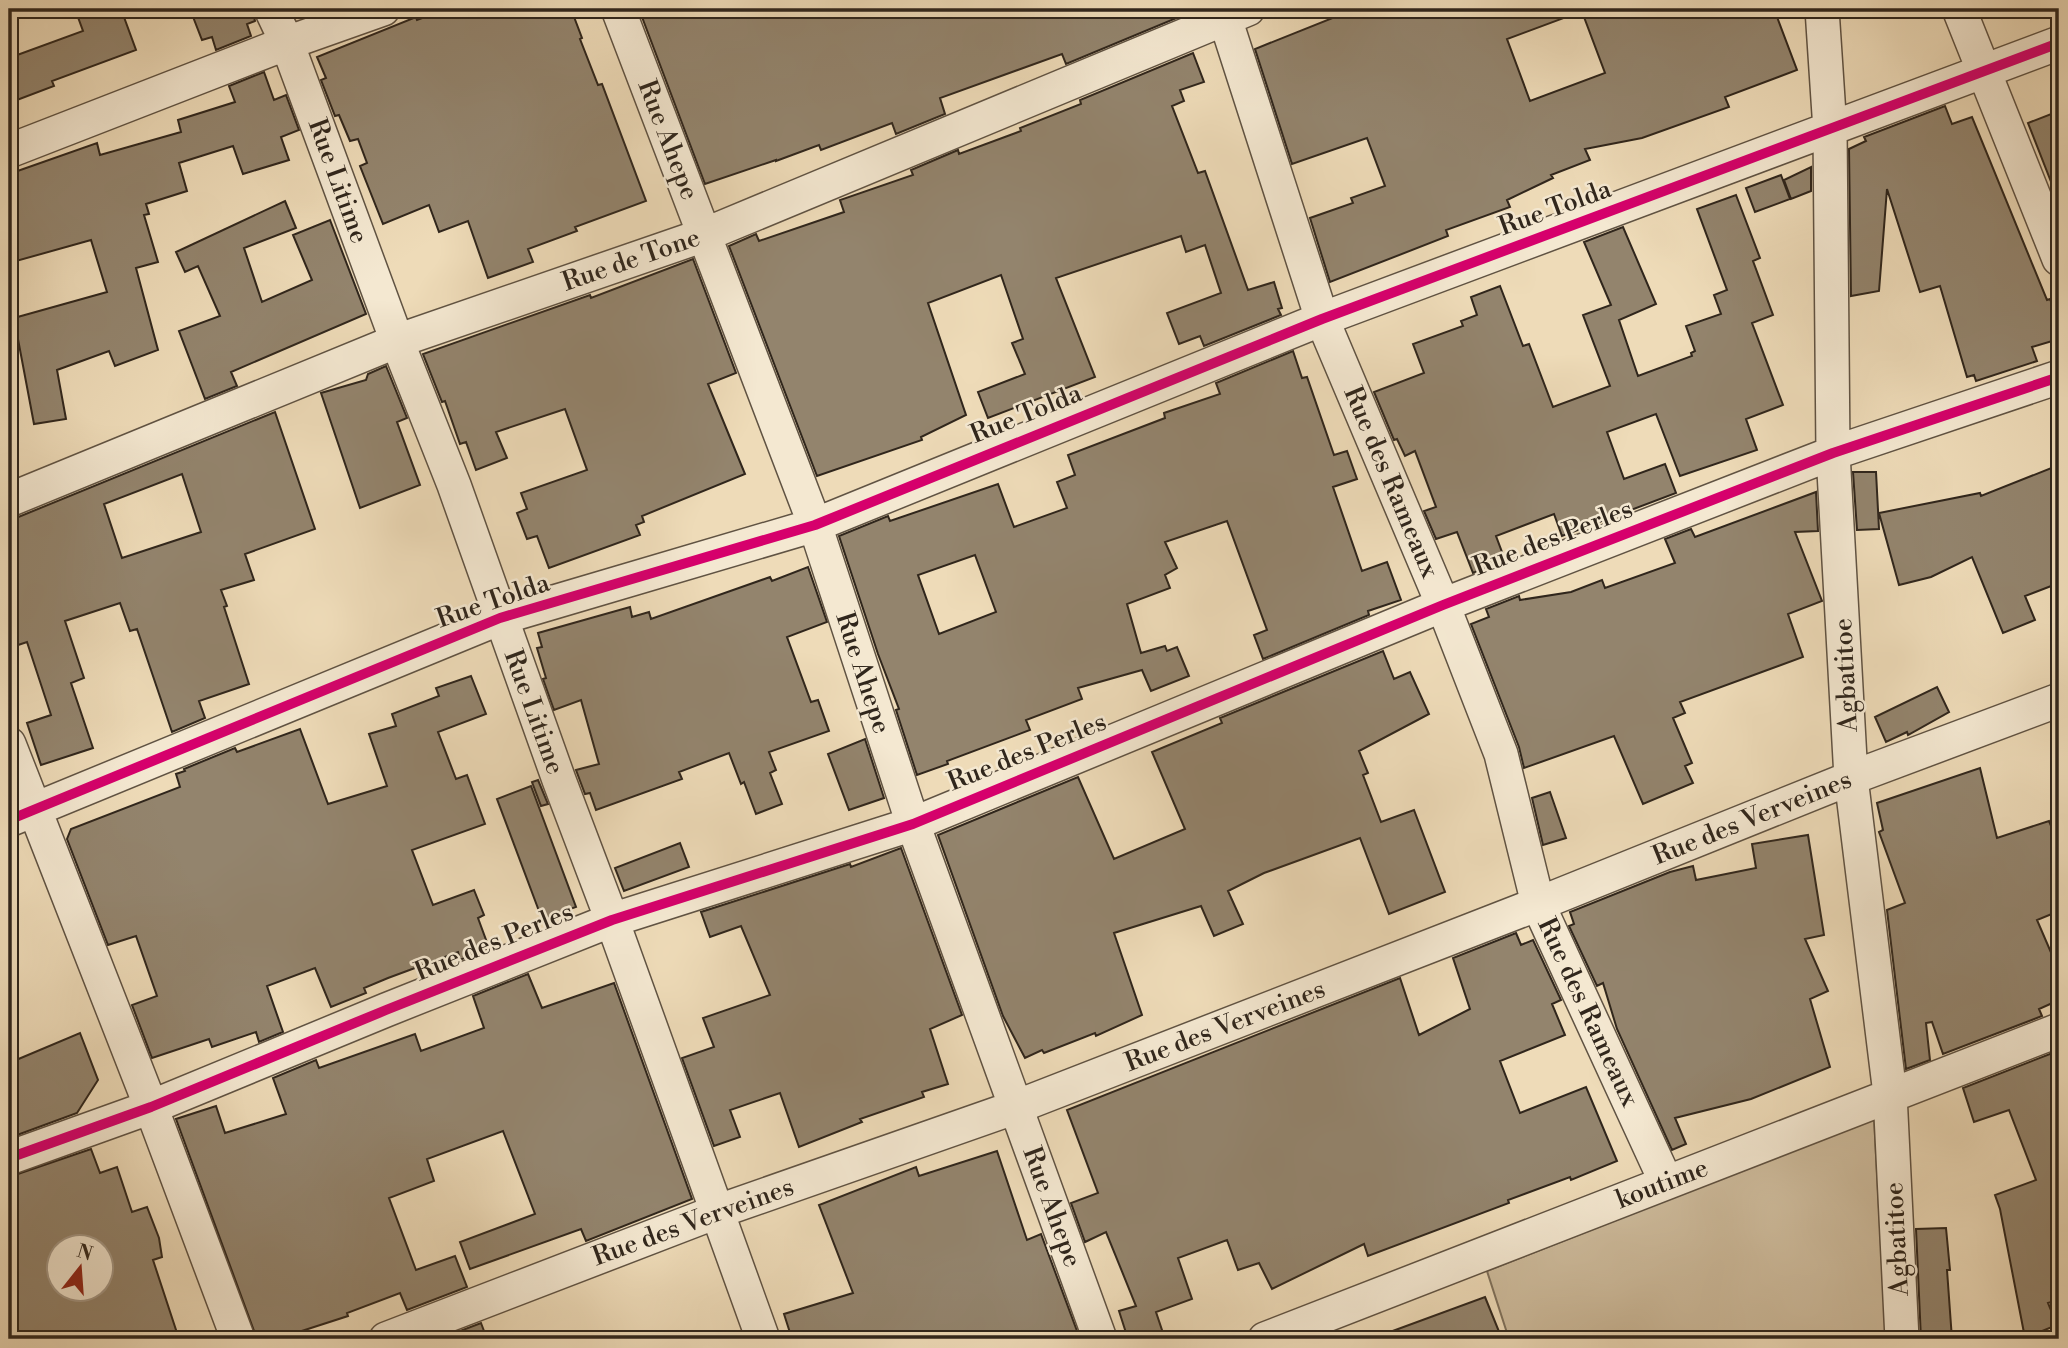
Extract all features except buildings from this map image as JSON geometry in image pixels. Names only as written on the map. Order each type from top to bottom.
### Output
[{"type":"street","name":"Rue Litime","points":[[271,9],[287,43],[397,341],[454,485],[763,1339]]},
{"type":"street","points":[[9,151],[287,43],[383,9]]},
{"type":"street","name":"Rue Ahepe","points":[[618,9],[815,525],[913,824],[1100,1339]]},
{"type":"street","name":"Agbatitoe","points":[[1822,9],[1830,130],[1833,453],[1851,778],[1890,1094],[1902,1339]]},
{"type":"street","points":[[1959,9],[2059,259]]},
{"type":"street","name":"Rue de Tone","points":[[9,500],[397,341],[704,235],[1232,12]]},
{"type":"street","name":"Rue des Rameaux","points":[[1232,12],[1322,319],[1443,605],[1501,754],[1538,904],[1666,1182]]},
{"type":"street","name":"Rue Tolda","points":[[21,815],[500,618],[815,525],[1322,319],[2059,43]]},
{"type":"street","name":"Rue des Perles","points":[[9,1158],[151,1107],[612,920],[913,824],[1443,605],[1833,453],[2059,377]]},
{"type":"street","name":"Rue des Verveines","points":[[386,1339],[716,1212],[1016,1107],[1538,904],[1851,778],[2059,700]]},
{"type":"street","points":[[9,744],[21,815],[151,1107],[238,1339]]},
{"type":"street","name":"koutime","points":[[1265,1339],[2059,1030]]},
{"type":"shaded area","points":[[1874,1118],[1886,1339],[1509,1339],[1487,1271]]},
{"type":"cycle path","points":[[9,820],[500,618],[815,525],[1322,319],[2059,43]]},
{"type":"cycle path","points":[[9,1158],[151,1107],[612,920],[913,824],[1443,605],[1833,453],[2059,377]]}]
